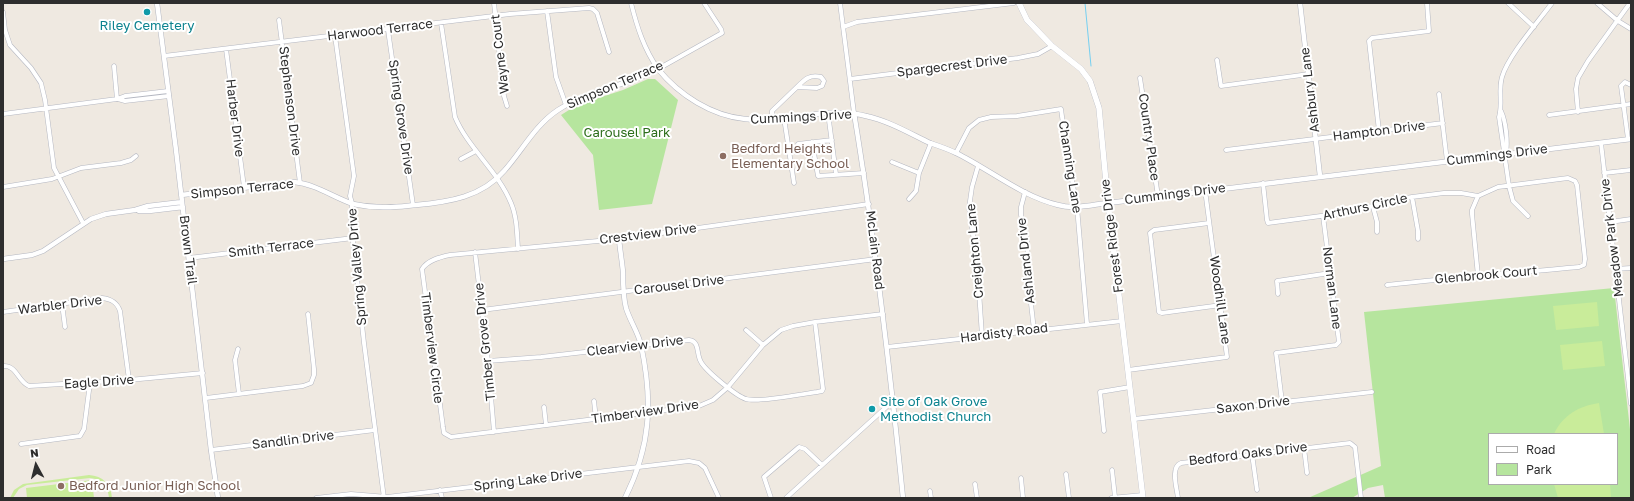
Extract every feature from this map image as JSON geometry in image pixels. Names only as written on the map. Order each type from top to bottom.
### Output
[{"type":"main road","name":"Forest Ridge Drive","points":[[1019,3],[1028,20],[1052,46],[1081,69],[1090,81],[1099,108],[1108,203],[1143,496]]},
{"type":"street","name":"Brown Trail","points":[[157,3],[218,498]]},
{"type":"street","name":"Wayne Court","points":[[494,3],[504,96],[507,106]]},
{"type":"street","points":[[631,3],[645,46],[658,69]]},
{"type":"street","name":"Simpson Terrace","points":[[181,195],[270,184],[300,183],[352,203],[382,208],[444,202],[462,198],[479,191],[503,172],[544,121],[566,105],[583,96],[626,83],[658,69],[720,35],[722,31],[704,3]]},
{"type":"street","name":"McLain Road","points":[[840,3],[854,114],[869,204],[887,347],[903,498]]},
{"type":"street","points":[[843,27],[856,22],[1014,3]]},
{"type":"street","name":"Ashbury Lane","points":[[1300,3],[1320,176]]},
{"type":"street","points":[[1379,131],[1368,41],[1372,38],[1429,31],[1427,3]]},
{"type":"street","points":[[1508,3],[1534,27]]},
{"type":"street","points":[[1528,216],[1513,201],[1509,186],[1506,153],[1499,117],[1501,111],[1500,90],[1502,76],[1514,52],[1552,3]]},
{"type":"street","points":[[1597,3],[1618,21],[1631,29]]},
{"type":"street","points":[[1578,112],[1576,88],[1578,78],[1588,61],[1630,3]]},
{"type":"street","name":"Harwood Terrace","points":[[164,56],[495,16],[589,8],[595,10],[601,23],[609,52]]},
{"type":"street","points":[[547,11],[556,77],[566,105]]},
{"type":"street","points":[[3,12],[4,30],[10,45],[31,68],[41,83],[47,109],[54,168],[83,223]]},
{"type":"street","name":"Stephenson Drive","points":[[279,20],[300,183]]},
{"type":"street","points":[[441,23],[455,117],[460,130],[496,178],[511,202],[515,216],[518,249]]},
{"type":"street","name":"Spring Grove Drive","points":[[388,30],[413,205]]},
{"type":"street","name":"Spring Valley Drive","points":[[335,36],[354,176],[350,196],[352,203],[351,223],[364,343],[384,497]]},
{"type":"street","name":"Spargecrest Drive","points":[[850,79],[1018,58],[1038,54],[1052,46]]},
{"type":"street","name":"Harber Drive","points":[[226,48],[244,187]]},
{"type":"street","points":[[1217,60],[1221,86],[1309,74]]},
{"type":"street","points":[[114,66],[117,99]]},
{"type":"street","name":"Cummings Drive","points":[[658,69],[673,85],[686,95],[719,113],[746,119],[772,119],[828,113],[854,114],[886,122],[956,153],[1025,192],[1058,205],[1077,207],[1205,190],[1630,139]]},
{"type":"street","points":[[772,119],[772,111],[807,77],[816,75],[821,77],[824,81],[822,86],[817,88],[797,87]]},
{"type":"street","name":"Country Place","points":[[1140,78],[1158,196]]},
{"type":"street","points":[[1630,139],[1623,105],[1621,86],[1626,82],[1631,85]]},
{"type":"street","points":[[3,114],[117,99],[125,101],[169,93]]},
{"type":"street","points":[[1439,94],[1447,161]]},
{"type":"street","points":[[1549,115],[1631,104]]},
{"type":"street","name":"Channing Lane","points":[[956,153],[969,128],[979,120],[990,117],[1017,116],[1060,109],[1066,153],[1077,207],[1087,324]]},
{"type":"street","points":[[828,113],[836,174]]},
{"type":"street","points":[[784,118],[794,183]]},
{"type":"street","name":"Hampton Drive","points":[[1226,150],[1443,123]]},
{"type":"street","points":[[798,144],[832,140]]},
{"type":"street","points":[[812,142],[817,175],[864,173]]},
{"type":"street","points":[[909,199],[916,191],[919,173],[931,143]]},
{"type":"street","name":"Meadow Park Drive","points":[[1601,143],[1631,404]]},
{"type":"street","points":[[461,160],[476,151]]},
{"type":"street","points":[[3,187],[60,177],[81,168],[121,163],[131,160],[136,156]]},
{"type":"street","points":[[892,162],[919,173]]},
{"type":"street","name":"Creighton Lane","points":[[978,166],[972,187],[969,208],[977,261],[982,336]]},
{"type":"street","points":[[1604,173],[1631,170]]},
{"type":"street","name":"Glenbrook Court","points":[[1387,284],[1579,267],[1584,265],[1585,259],[1577,185],[1575,180],[1568,178],[1509,186]]},
{"type":"street","name":"Arthurs Circle","points":[[1263,183],[1267,222],[1351,212],[1412,197],[1450,193],[1478,196]]},
{"type":"street","points":[[1478,276],[1472,210],[1478,196],[1493,188],[1509,186]]},
{"type":"street","name":"Woodhill Lane","points":[[1128,370],[1226,358],[1228,354],[1205,190]]},
{"type":"street","name":"Ashland Drive","points":[[1025,192],[1021,207],[1021,214],[1027,240],[1030,295],[1034,330]]},
{"type":"street","points":[[1412,197],[1418,239]]},
{"type":"street","name":"Crestview Drive","points":[[428,263],[440,257],[475,252],[619,238],[869,204]]},
{"type":"street","points":[[3,259],[32,255],[43,251],[83,223],[106,214],[135,210],[148,206],[182,205]]},
{"type":"street","points":[[1372,206],[1377,222],[1377,232]]},
{"type":"street","name":"Norman Lane","points":[[1282,402],[1276,353],[1336,345],[1339,342],[1323,216]]},
{"type":"street","points":[[1610,222],[1631,219]]},
{"type":"street","points":[[1209,223],[1154,230],[1150,232],[1159,312],[1162,313],[1221,305]]},
{"type":"street","name":"Smith Terrace","points":[[189,258],[353,238]]},
{"type":"street","points":[[619,238],[626,308],[641,345],[648,401],[647,429],[639,467],[625,498]]},
{"type":"street","name":"Timber Grove Drive","points":[[475,252],[488,361],[494,432]]},
{"type":"street","name":"Carousel Drive","points":[[482,310],[876,259]]},
{"type":"street","name":"Timberview Circle","points":[[428,263],[422,269],[443,428],[444,434],[447,436]]},
{"type":"street","points":[[1615,269],[1631,268]]},
{"type":"street","points":[[1278,294],[1277,281],[1330,274]]},
{"type":"street","name":"Warbler Drive","points":[[3,312],[102,298],[111,300],[117,304],[120,311],[129,380]]},
{"type":"street","points":[[62,304],[65,326]]},
{"type":"street","points":[[206,398],[303,386],[311,383],[313,380],[314,369],[308,314]]},
{"type":"street","name":"Timberview Drive","points":[[447,436],[451,437],[546,426],[699,406],[713,400],[728,387],[763,345],[781,330],[815,322],[883,314]]},
{"type":"street","name":"Hardisty Road","points":[[887,347],[1122,320]]},
{"type":"street","name":"Clearview Drive","points":[[488,361],[541,357],[692,340],[696,343],[697,354],[701,363],[728,387],[748,400],[817,392],[822,391],[823,389],[815,322]]},
{"type":"street","points":[[746,330],[763,345]]},
{"type":"street","points":[[238,349],[235,360],[239,394]]},
{"type":"street","name":"Eagle Drive","points":[[3,366],[11,367],[23,382],[29,386],[90,383],[203,373]]},
{"type":"street","points":[[21,444],[80,436],[84,430],[90,383]]},
{"type":"street","points":[[1104,430],[1100,392],[1130,387]]},
{"type":"street","name":"Saxon Drive","points":[[1134,420],[1372,392]]},
{"type":"street","points":[[594,401],[596,420]]},
{"type":"street","points":[[786,498],[893,401]]},
{"type":"street","points":[[544,407],[546,426]]},
{"type":"street","name":"Sandlin Drive","points":[[211,450],[375,430]]},
{"type":"street","name":"Bedford Oaks Drive","points":[[1178,498],[1175,468],[1178,464],[1350,443],[1354,445],[1361,498]]},
{"type":"street","points":[[771,498],[764,477],[798,447],[805,449],[822,465]]},
{"type":"street","points":[[1304,448],[1307,473]]},
{"type":"street","points":[[1252,454],[1257,490]]},
{"type":"street","name":"Spring Lake Drive","points":[[316,498],[351,494],[384,497],[688,461],[699,462],[706,468],[719,498]]},
{"type":"street","points":[[1112,470],[1113,498],[1143,496]]},
{"type":"street","points":[[1066,474],[1069,498]]},
{"type":"street","points":[[1020,478],[1023,498]]},
{"type":"street","points":[[975,484],[977,498]]},
{"type":"street","points":[[440,490],[442,498]]},
{"type":"street","points":[[930,491],[931,498]]},
{"type":"green space","name":"Carousel Park","points":[[648,79],[655,79],[678,100],[652,204],[599,210],[593,155],[561,115],[577,105],[623,90]]},
{"type":"green space","points":[[1614,288],[1631,438],[1631,498],[1385,498],[1383,485],[1368,488],[1352,498],[1308,498],[1381,466],[1364,312]]},
{"type":"green space","points":[[1597,302],[1599,326],[1556,330],[1553,306]]},
{"type":"green space","points":[[1602,341],[1605,366],[1563,370],[1560,345]]},
{"type":"green space","points":[[1599,403],[1604,433],[1555,433],[1562,422],[1572,412],[1592,404]]},
{"type":"green space","points":[[89,475],[102,479],[108,485],[112,498],[109,498],[104,484],[98,480],[90,478],[27,485],[19,489],[13,498],[10,498],[14,490],[23,484]]},
{"type":"green space","points":[[92,480],[94,498],[27,498],[26,488]]},
{"type":"green space","points":[[1554,485],[1610,485],[1611,498],[1558,498]]},
{"type":"waterway","points":[[1085,3],[1091,66]]},
{"type":"place","name":"Riley Cemetery","points":[[147,12]]},
{"type":"place","name":"Bedford Heights Elementary School","points":[[723,156]]},
{"type":"place","name":"Site of Oak Grove Methodist Church","points":[[872,409]]},
{"type":"place","name":"Bedford Junior High School","points":[[61,486]]}]
